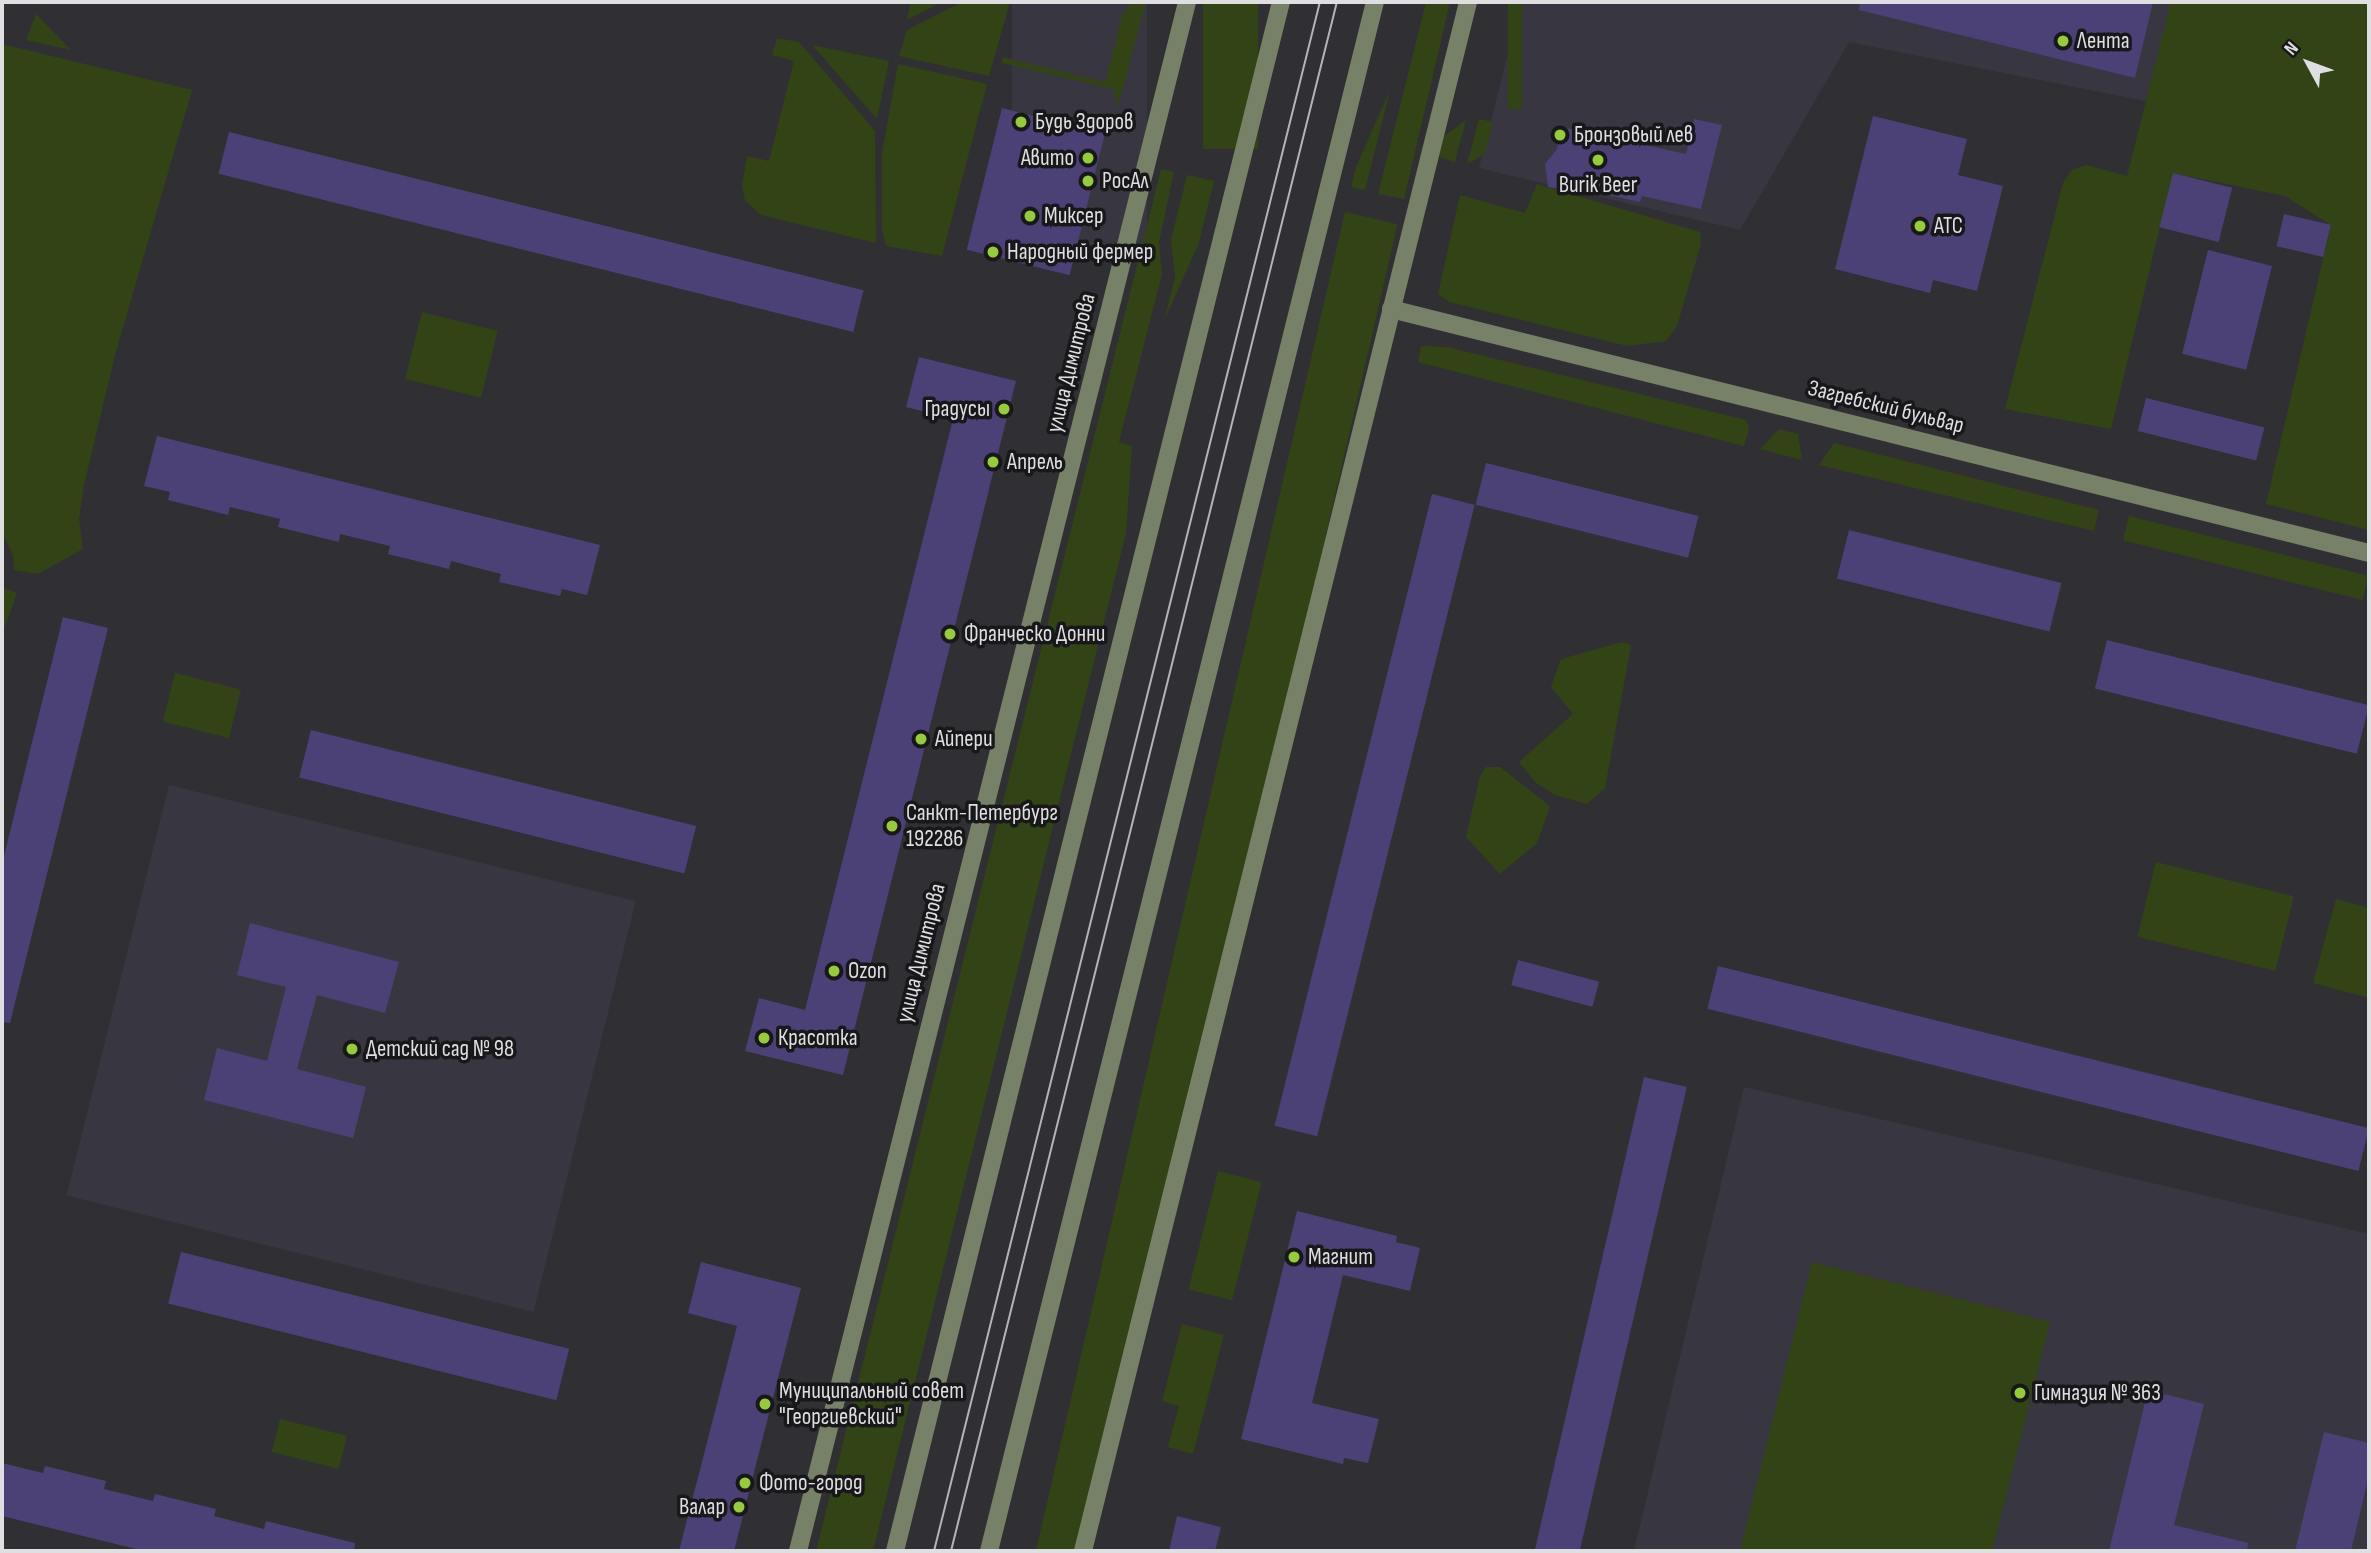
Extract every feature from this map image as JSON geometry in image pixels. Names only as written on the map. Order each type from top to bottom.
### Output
[{"type":"street","name":"улица Димитрова","points":[[798,1551],[1187,2]]},
{"type":"street","points":[[895,1551],[1281,2]]},
{"type":"street","points":[[989,1551],[1375,2]]},
{"type":"street","points":[[1083,1551],[1468,2]]},
{"type":"street","name":"Загребский бульвар","points":[[1391,309],[2369,553]]},
{"type":"shaded area","points":[[1012,2],[1147,2],[1147,260],[1012,260]]},
{"type":"shaded area","points":[[1521,2],[2180,2],[2155,103],[1849,42],[1740,230],[1479,168]]},
{"type":"shaded area","name":"Детский сад № 98","points":[[169,785],[636,901],[533,1312],[67,1195]]},
{"type":"shaded area","name":"Гимназия № 363","points":[[1744,1087],[2369,1234],[2369,1551],[1634,1551]]},
{"type":"green space","points":[[911,2],[942,2],[907,20]]},
{"type":"green space","points":[[962,2],[1010,2],[989,76],[899,56],[907,30]]},
{"type":"green space","points":[[1133,2],[1146,2],[1118,106],[1113,89],[1002,63],[1003,57],[1105,82],[1123,13]]},
{"type":"green space","points":[[1203,2],[1258,2],[1258,149],[1203,149]]},
{"type":"green space","points":[[1426,2],[1450,2],[1404,199],[1378,194]]},
{"type":"green space","points":[[1508,2],[1522,2],[1522,109],[1508,109]]},
{"type":"green space","points":[[2171,2],[2369,2],[2369,530],[2266,504],[2331,225],[2285,196],[2173,173],[2111,429],[2005,409],[2063,183],[2072,170],[2086,165],[2127,176]]},
{"type":"green space","points":[[36,14],[71,50],[26,40]]},
{"type":"green space","points":[[777,38],[799,42],[875,131],[876,243],[761,215],[745,201],[742,186],[747,156],[769,161],[794,61],[772,55]]},
{"type":"green space","points":[[2,44],[192,90],[115,355],[84,485],[79,519],[83,549],[38,574],[14,570],[13,555],[2,532]]},
{"type":"green space","points":[[812,45],[889,61],[877,119]]},
{"type":"green space","points":[[898,64],[987,84],[942,256],[886,246],[882,230],[882,153]]},
{"type":"green space","points":[[1390,90],[1365,190],[1351,187],[1356,167]]},
{"type":"green space","points":[[1479,119],[1493,122],[1485,154],[1467,164]]},
{"type":"green space","points":[[1466,120],[1455,162],[1442,158],[1438,155],[1443,137]]},
{"type":"green space","points":[[1161,169],[1174,172],[1159,242],[1162,274],[1119,442],[1132,446],[1126,533],[873,1551],[816,1551]]},
{"type":"green space","points":[[1187,175],[1214,181],[1199,243],[1164,321],[1175,277],[1171,240]]},
{"type":"green space","points":[[1537,184],[1700,232],[1701,244],[1677,326],[1666,341],[1627,346],[1449,302],[1438,294],[1460,195],[1525,213]]},
{"type":"green space","points":[[1345,212],[1398,224],[1091,1551],[1036,1551]]},
{"type":"green space","points":[[422,312],[498,331],[481,398],[405,379]]},
{"type":"green space","points":[[1421,346],[1447,347],[1746,420],[1749,429],[1744,446],[1418,362]]},
{"type":"green space","points":[[1779,429],[1798,434],[1802,460],[1760,449]]},
{"type":"green space","points":[[1834,443],[2099,510],[2094,531],[1819,465]]},
{"type":"green space","points":[[2129,516],[2369,576],[2363,600],[2123,540]]},
{"type":"green space","points":[[2,587],[17,593],[2,634]]},
{"type":"green space","points":[[1622,642],[1631,645],[1605,788],[1587,804],[1555,795],[1536,783],[1519,762],[1573,714],[1551,687],[1561,659]]},
{"type":"green space","points":[[175,673],[241,689],[229,738],[163,722]]},
{"type":"green space","points":[[1486,767],[1500,767],[1550,806],[1537,843],[1500,874],[1466,837],[1480,776]]},
{"type":"green space","points":[[2156,862],[2294,896],[2275,971],[2137,937]]},
{"type":"green space","points":[[2336,899],[2369,908],[2369,998],[2313,983]]},
{"type":"green space","points":[[1218,1171],[1262,1182],[1232,1300],[1188,1289]]},
{"type":"green space","points":[[1812,1262],[2050,1322],[1992,1551],[1740,1551]]},
{"type":"green space","points":[[1182,1324],[1224,1335],[1193,1454],[1168,1447],[1179,1406],[1162,1401]]},
{"type":"green space","points":[[280,1419],[347,1436],[339,1469],[272,1452]]},
{"type":"building","name":"Лента","points":[[1860,2],[2153,2],[2135,78],[1859,10]]},
{"type":"building","name":"Миксер","points":[[1002,108],[1105,134],[1070,275],[967,250]]},
{"type":"building","name":"АТС","points":[[1873,116],[1967,139],[1958,175],[2003,186],[1977,291],[1933,280],[1930,293],[1835,269]]},
{"type":"building","points":[[1694,119],[1722,125],[1701,209],[1642,196],[1640,202],[1566,186],[1565,190],[1548,187],[1545,164],[1557,149],[1561,127],[1686,154]]},
{"type":"building","points":[[229,132],[864,290],[853,332],[219,174]]},
{"type":"building","points":[[2173,173],[2232,188],[2219,242],[2159,227]]},
{"type":"building","points":[[2284,214],[2331,225],[2323,257],[2277,246]]},
{"type":"building","points":[[2208,250],[2272,266],[2246,370],[2182,354]]},
{"type":"building","points":[[919,357],[1016,381],[843,1075],[745,1051],[759,998],[805,1010],[953,419],[906,407]]},
{"type":"building","points":[[2146,398],[2264,428],[2256,461],[2138,431]]},
{"type":"building","points":[[157,436],[600,545],[587,595],[562,589],[560,596],[499,582],[501,574],[451,561],[449,569],[388,554],[390,546],[340,534],[339,542],[278,527],[280,519],[230,507],[228,515],[168,500],[170,492],[144,486]]},
{"type":"building","points":[[1486,463],[1698,516],[1688,558],[1476,505]]},
{"type":"building","points":[[1432,494],[1475,505],[1317,1136],[1275,1126]]},
{"type":"building","points":[[1849,530],[2061,583],[2049,631],[1837,579]]},
{"type":"building","points":[[63,617],[108,628],[10,1023],[2,1022],[2,864]]},
{"type":"building","points":[[2107,640],[2369,705],[2357,754],[2095,689]]},
{"type":"building","points":[[311,730],[696,826],[684,874],[299,778]]},
{"type":"building","points":[[250,923],[399,962],[385,1013],[317,995],[297,1069],[366,1087],[353,1138],[204,1100],[217,1048],[267,1061],[286,987],[237,975]]},
{"type":"building","points":[[1518,960],[1599,982],[1592,1007],[1511,985]]},
{"type":"building","points":[[1718,966],[2369,1128],[2358,1171],[1707,1009]]},
{"type":"building","points":[[1644,1077],[1687,1087],[1580,1551],[1535,1551]]},
{"type":"building","points":[[1297,1211],[1397,1236],[1396,1242],[1420,1248],[1410,1291],[1343,1275],[1312,1403],[1379,1419],[1368,1463],[1344,1458],[1343,1464],[1241,1439]]},
{"type":"building","points":[[181,1252],[569,1349],[556,1400],[168,1303]]},
{"type":"building","points":[[701,1262],[801,1288],[734,1551],[679,1551],[737,1326],[688,1313]]},
{"type":"building","points":[[2148,1390],[2204,1404],[2174,1525],[2248,1543],[2247,1551],[2109,1551]]},
{"type":"building","points":[[2324,1432],[2369,1443],[2369,1475],[2351,1551],[2295,1551]]},
{"type":"building","points":[[2,1463],[43,1473],[45,1466],[106,1481],[104,1489],[153,1501],[155,1494],[216,1509],[214,1516],[264,1529],[266,1521],[355,1543],[354,1551],[144,1551],[2,1516]]},
{"type":"building","points":[[1177,1516],[1221,1527],[1215,1551],[1169,1551]]},
{"type":"tram line","points":[[934,1551],[1320,2]]},
{"type":"tram line","points":[[951,1551],[1337,2]]},
{"type":"place","name":"Лента","points":[[2063,41]]},
{"type":"place","name":"Будь Здоров","points":[[1021,122]]},
{"type":"place","name":"Бронзовый лев","points":[[1560,135]]},
{"type":"place","name":"Авито","points":[[1088,158]]},
{"type":"place","name":"Burik Beer","points":[[1598,160]]},
{"type":"place","name":"РосАл","points":[[1088,181]]},
{"type":"place","name":"Миксер","points":[[1030,216]]},
{"type":"place","name":"АТС","points":[[1920,226]]},
{"type":"place","name":"Народный фермер","points":[[993,252]]},
{"type":"place","name":"Градусы","points":[[1004,409]]},
{"type":"place","name":"Апрель","points":[[993,462]]},
{"type":"place","name":"Франческо Донни","points":[[950,634]]},
{"type":"place","name":"Айпери","points":[[921,739]]},
{"type":"place","name":"Санкт-Петербург 192286","points":[[892,826]]},
{"type":"place","name":"Ozon","points":[[834,971]]},
{"type":"place","name":"Красотка","points":[[764,1038]]},
{"type":"place","name":"Детский сад № 98","points":[[352,1049]]},
{"type":"place","name":"Магнит","points":[[1294,1257]]},
{"type":"place","name":"Гимназия № 363","points":[[2020,1393]]},
{"type":"place","name":"Муниципальный совет \"Георгиевский\"","points":[[765,1404]]},
{"type":"place","name":"Фото-город","points":[[745,1483]]},
{"type":"place","name":"Валар","points":[[739,1507]]}]
